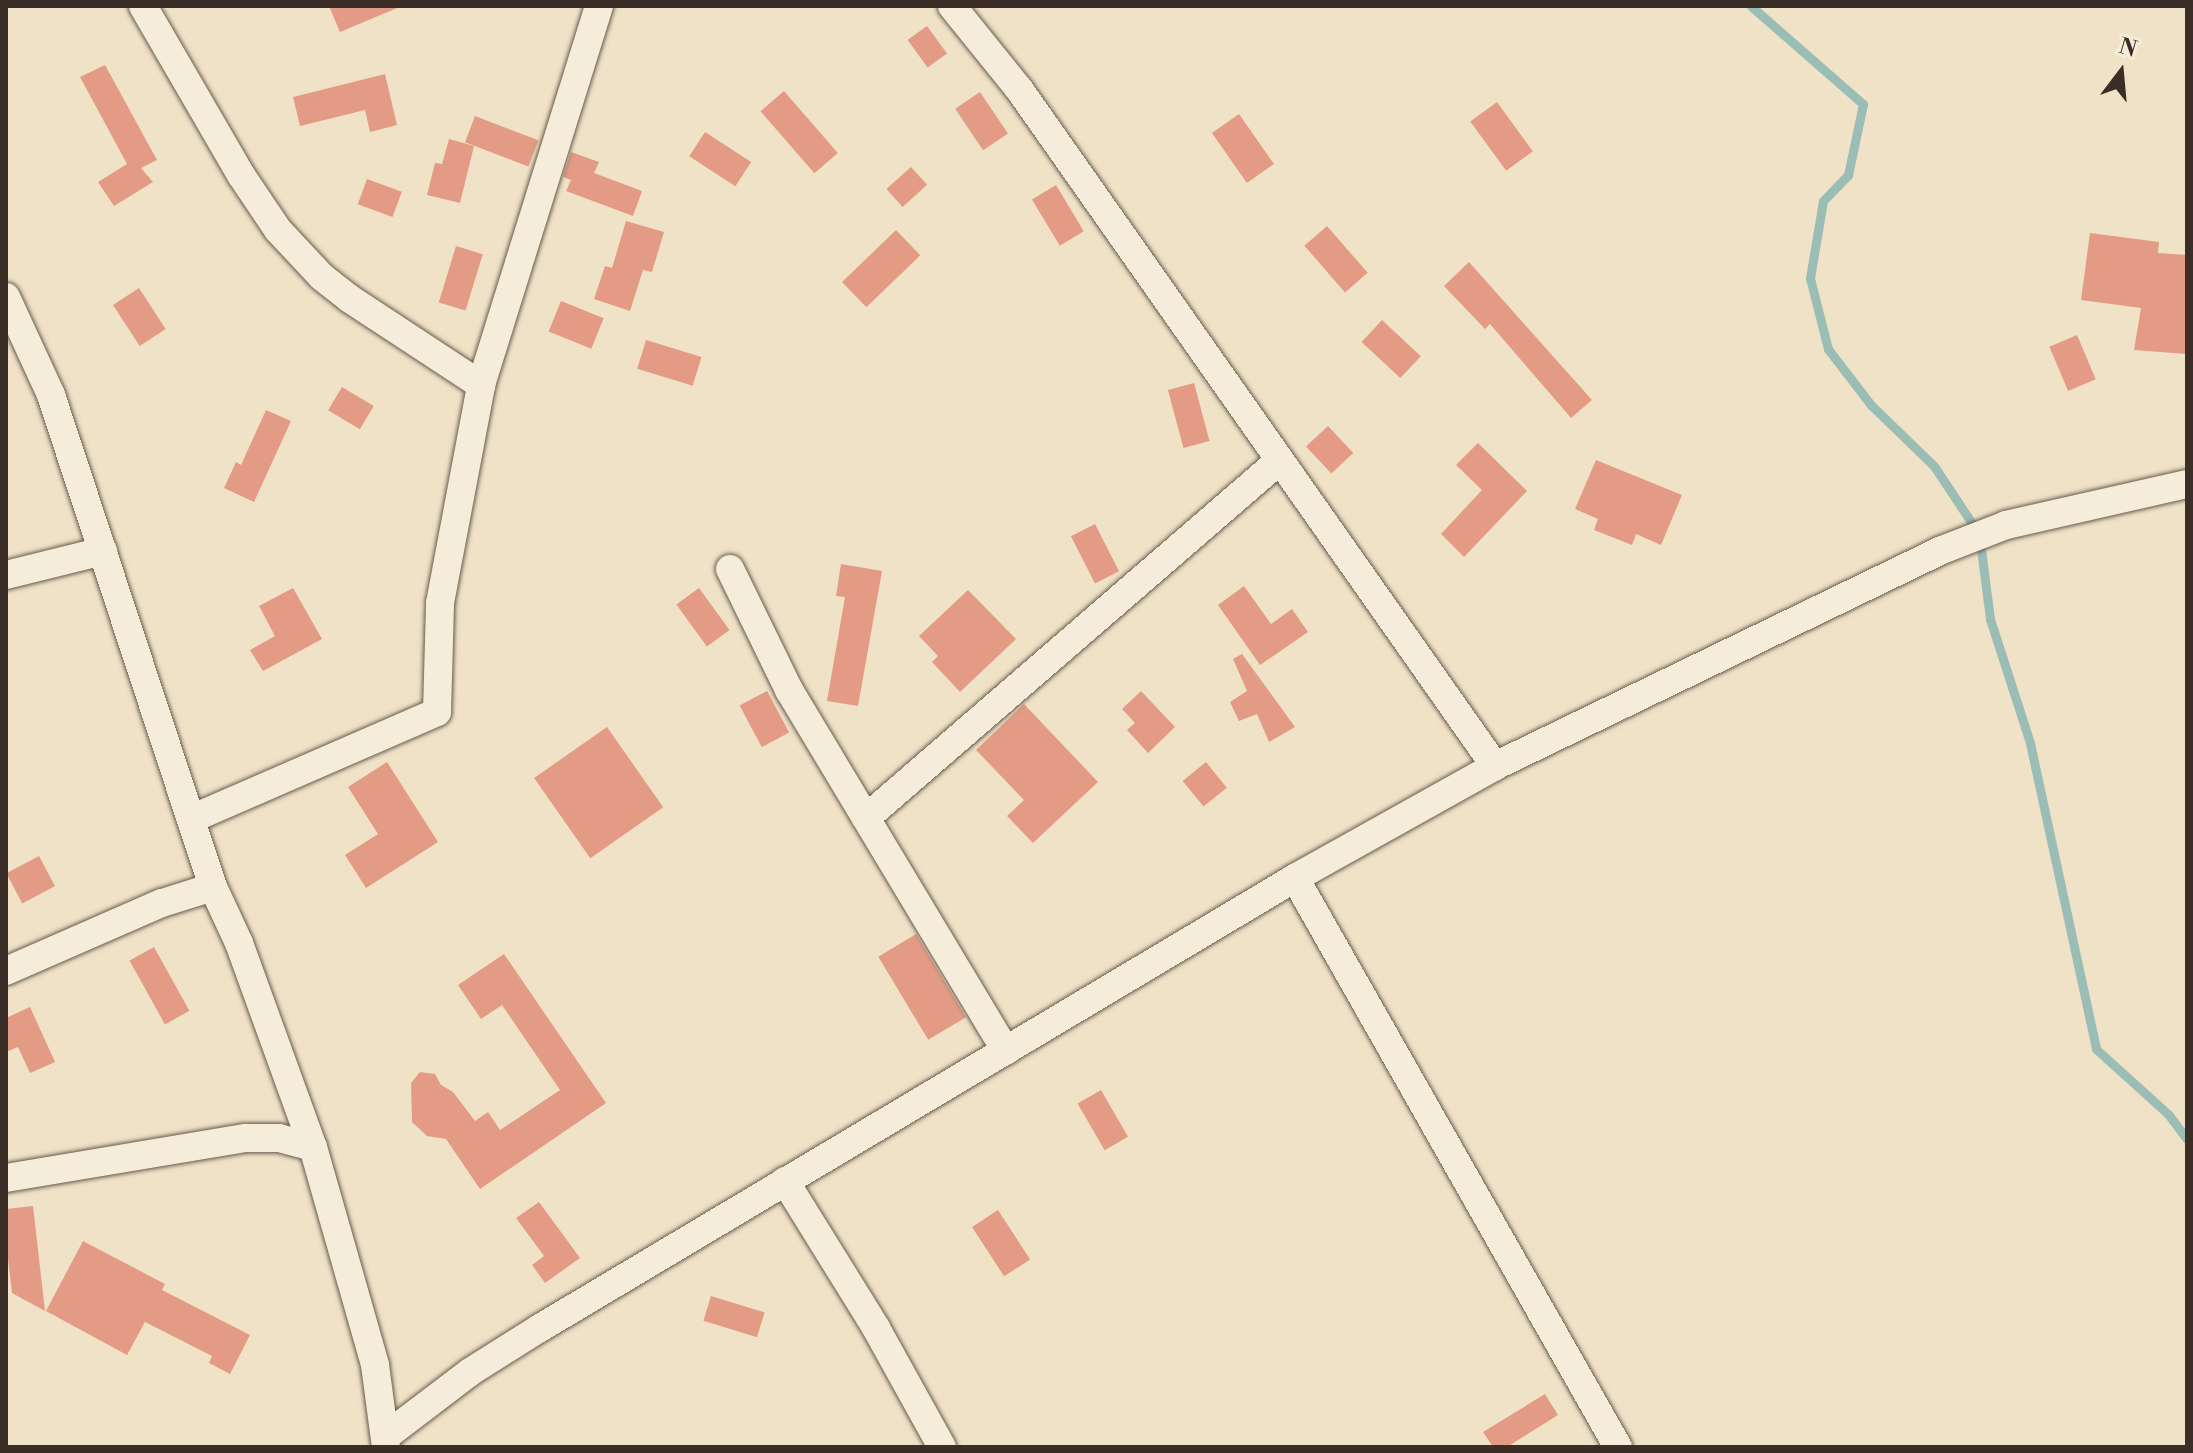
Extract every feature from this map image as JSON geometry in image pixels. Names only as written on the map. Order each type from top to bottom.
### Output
[{"type":"street","points":[[143,6],[241,175],[278,230],[322,277],[350,299],[481,385]]},
{"type":"street","points":[[191,819],[437,712],[440,603],[481,385],[599,6]]},
{"type":"street","points":[[952,6],[1019,89],[1495,766]]},
{"type":"street","points":[[6,297],[51,395],[213,887],[239,943],[313,1147],[375,1365],[386,1442]]},
{"type":"street","points":[[866,818],[1280,460]]},
{"type":"street","points":[[386,1442],[470,1372],[540,1328],[1295,878],[1495,766],[1942,550],[2006,525],[2187,484]]},
{"type":"street","points":[[6,575],[103,551]]},
{"type":"street","points":[[730,569],[789,690],[1006,1051]]},
{"type":"street","points":[[1295,878],[1618,1447]]},
{"type":"street","points":[[6,971],[162,903],[213,887]]},
{"type":"street","points":[[6,1178],[246,1138],[279,1138],[313,1147]]},
{"type":"street","points":[[785,1181],[876,1328],[942,1447]]},
{"type":"building","points":[[329,6],[402,6],[340,32]]},
{"type":"building","points":[[927,26],[947,54],[928,68],[908,40]]},
{"type":"building","points":[[105,65],[157,160],[141,168],[153,182],[114,206],[98,182],[127,164],[80,77]]},
{"type":"building","points":[[385,74],[397,125],[370,132],[365,110],[300,126],[293,97]]},
{"type":"building","points":[[784,91],[838,153],[814,173],[761,111]]},
{"type":"building","points":[[980,92],[1008,133],[983,150],[955,109]]},
{"type":"building","points":[[1497,102],[1533,151],[1506,171],[1470,121]]},
{"type":"building","points":[[1239,114],[1274,164],[1247,183],[1212,133]]},
{"type":"building","points":[[475,116],[538,140],[528,167],[465,142]]},
{"type":"building","points":[[705,132],[751,162],[735,186],[689,156]]},
{"type":"building","points":[[449,139],[474,146],[460,203],[427,195],[435,163],[442,164]]},
{"type":"building","points":[[571,152],[599,162],[594,173],[642,191],[633,216],[566,191],[571,180],[563,177]]},
{"type":"building","points":[[911,167],[927,185],[903,207],[886,189]]},
{"type":"building","points":[[367,179],[402,192],[393,217],[358,204]]},
{"type":"building","points":[[1056,185],[1084,231],[1060,246],[1032,199]]},
{"type":"building","points":[[626,221],[664,232],[652,272],[643,270],[630,311],[594,299],[605,266],[612,268]]},
{"type":"building","points":[[1327,226],[1368,273],[1345,292],[1304,246]]},
{"type":"building","points":[[896,230],[920,255],[866,307],[842,282]]},
{"type":"building","points":[[2090,233],[2159,242],[2158,253],[2187,255],[2187,354],[2134,350],[2141,308],[2081,300]]},
{"type":"building","points":[[456,246],[483,254],[466,311],[439,302]]},
{"type":"building","points":[[1469,262],[1592,400],[1571,418],[1490,324],[1485,329],[1444,286]]},
{"type":"building","points":[[139,288],[166,329],[140,346],[113,305]]},
{"type":"building","points":[[561,301],[604,318],[591,349],[549,332]]},
{"type":"building","points":[[1382,320],[1421,356],[1400,378],[1362,342]]},
{"type":"building","points":[[2077,335],[2096,379],[2068,391],[2049,347]]},
{"type":"building","points":[[646,340],[701,357],[693,386],[637,369]]},
{"type":"building","points":[[1194,383],[1210,441],[1183,448],[1168,390]]},
{"type":"building","points":[[342,387],[374,406],[360,429],[328,410]]},
{"type":"building","points":[[266,410],[291,421],[254,502],[224,488],[236,462],[241,465]]},
{"type":"building","points":[[1328,426],[1353,453],[1331,474],[1306,446]]},
{"type":"building","points":[[1478,443],[1527,491],[1464,557],[1441,534],[1482,490],[1456,465]]},
{"type":"building","points":[[1596,460],[1682,495],[1661,545],[1636,534],[1632,545],[1594,530],[1598,519],[1575,509]]},
{"type":"building","points":[[1095,524],[1119,571],[1095,583],[1071,536]]},
{"type":"building","points":[[841,564],[882,571],[858,706],[827,701],[845,597],[836,596]]},
{"type":"building","points":[[1244,586],[1271,624],[1292,609],[1308,632],[1260,665],[1218,605]]},
{"type":"building","points":[[293,588],[322,639],[263,671],[250,650],[275,636],[259,606]]},
{"type":"building","points":[[699,588],[730,630],[707,647],[676,604]]},
{"type":"building","points":[[968,590],[1016,639],[960,692],[932,662],[938,656],[919,636]]},
{"type":"building","points":[[1242,654],[1295,727],[1269,742],[1257,714],[1239,721],[1230,702],[1247,691],[1233,659]]},
{"type":"building","points":[[767,691],[789,732],[762,747],[740,706]]},
{"type":"building","points":[[1141,691],[1175,727],[1148,753],[1127,730],[1135,723],[1122,709]]},
{"type":"building","points":[[1024,704],[1098,782],[1033,843],[1007,816],[1024,800],[976,750]]},
{"type":"building","points":[[607,727],[663,807],[590,858],[534,778]]},
{"type":"building","points":[[387,762],[438,842],[366,888],[345,855],[378,834],[348,787]]},
{"type":"building","points":[[1206,762],[1227,788],[1203,807],[1183,781]]},
{"type":"building","points":[[39,856],[55,886],[22,903],[6,873]]},
{"type":"building","points":[[916,934],[966,1017],[928,1040],[878,957]]},
{"type":"building","points":[[154,947],[189,1011],[165,1024],[130,961]]},
{"type":"building","points":[[504,954],[606,1103],[480,1189],[446,1139],[427,1136],[412,1122],[411,1083],[420,1072],[435,1074],[441,1085],[453,1092],[475,1121],[488,1112],[500,1130],[560,1090],[502,1005],[481,1019],[458,985]]},
{"type":"building","points":[[30,1007],[55,1062],[30,1073],[18,1047],[6,1052],[6,1018]]},
{"type":"building","points":[[1101,1090],[1128,1137],[1105,1150],[1078,1104]]},
{"type":"building","points":[[539,1202],[580,1258],[545,1283],[532,1265],[544,1256],[516,1218]]},
{"type":"building","points":[[33,1206],[45,1311],[12,1293],[6,1242],[6,1209]]},
{"type":"building","points":[[998,1210],[1030,1259],[1004,1276],[972,1227]]},
{"type":"building","points":[[83,1241],[165,1284],[162,1290],[250,1335],[230,1374],[209,1363],[212,1356],[145,1322],[127,1355],[46,1311]]},
{"type":"building","points":[[711,1296],[765,1312],[757,1337],[703,1321]]},
{"type":"building","points":[[1545,1394],[1558,1415],[1507,1447],[1493,1447],[1483,1432]]},
{"type":"waterway","points":[[1751,6],[1863,104],[1848,175],[1823,201],[1810,278],[1828,349],[1871,405],[1934,466],[1979,534],[1990,619],[2030,743],[2096,1049],[2168,1114],[2187,1139]]}]
